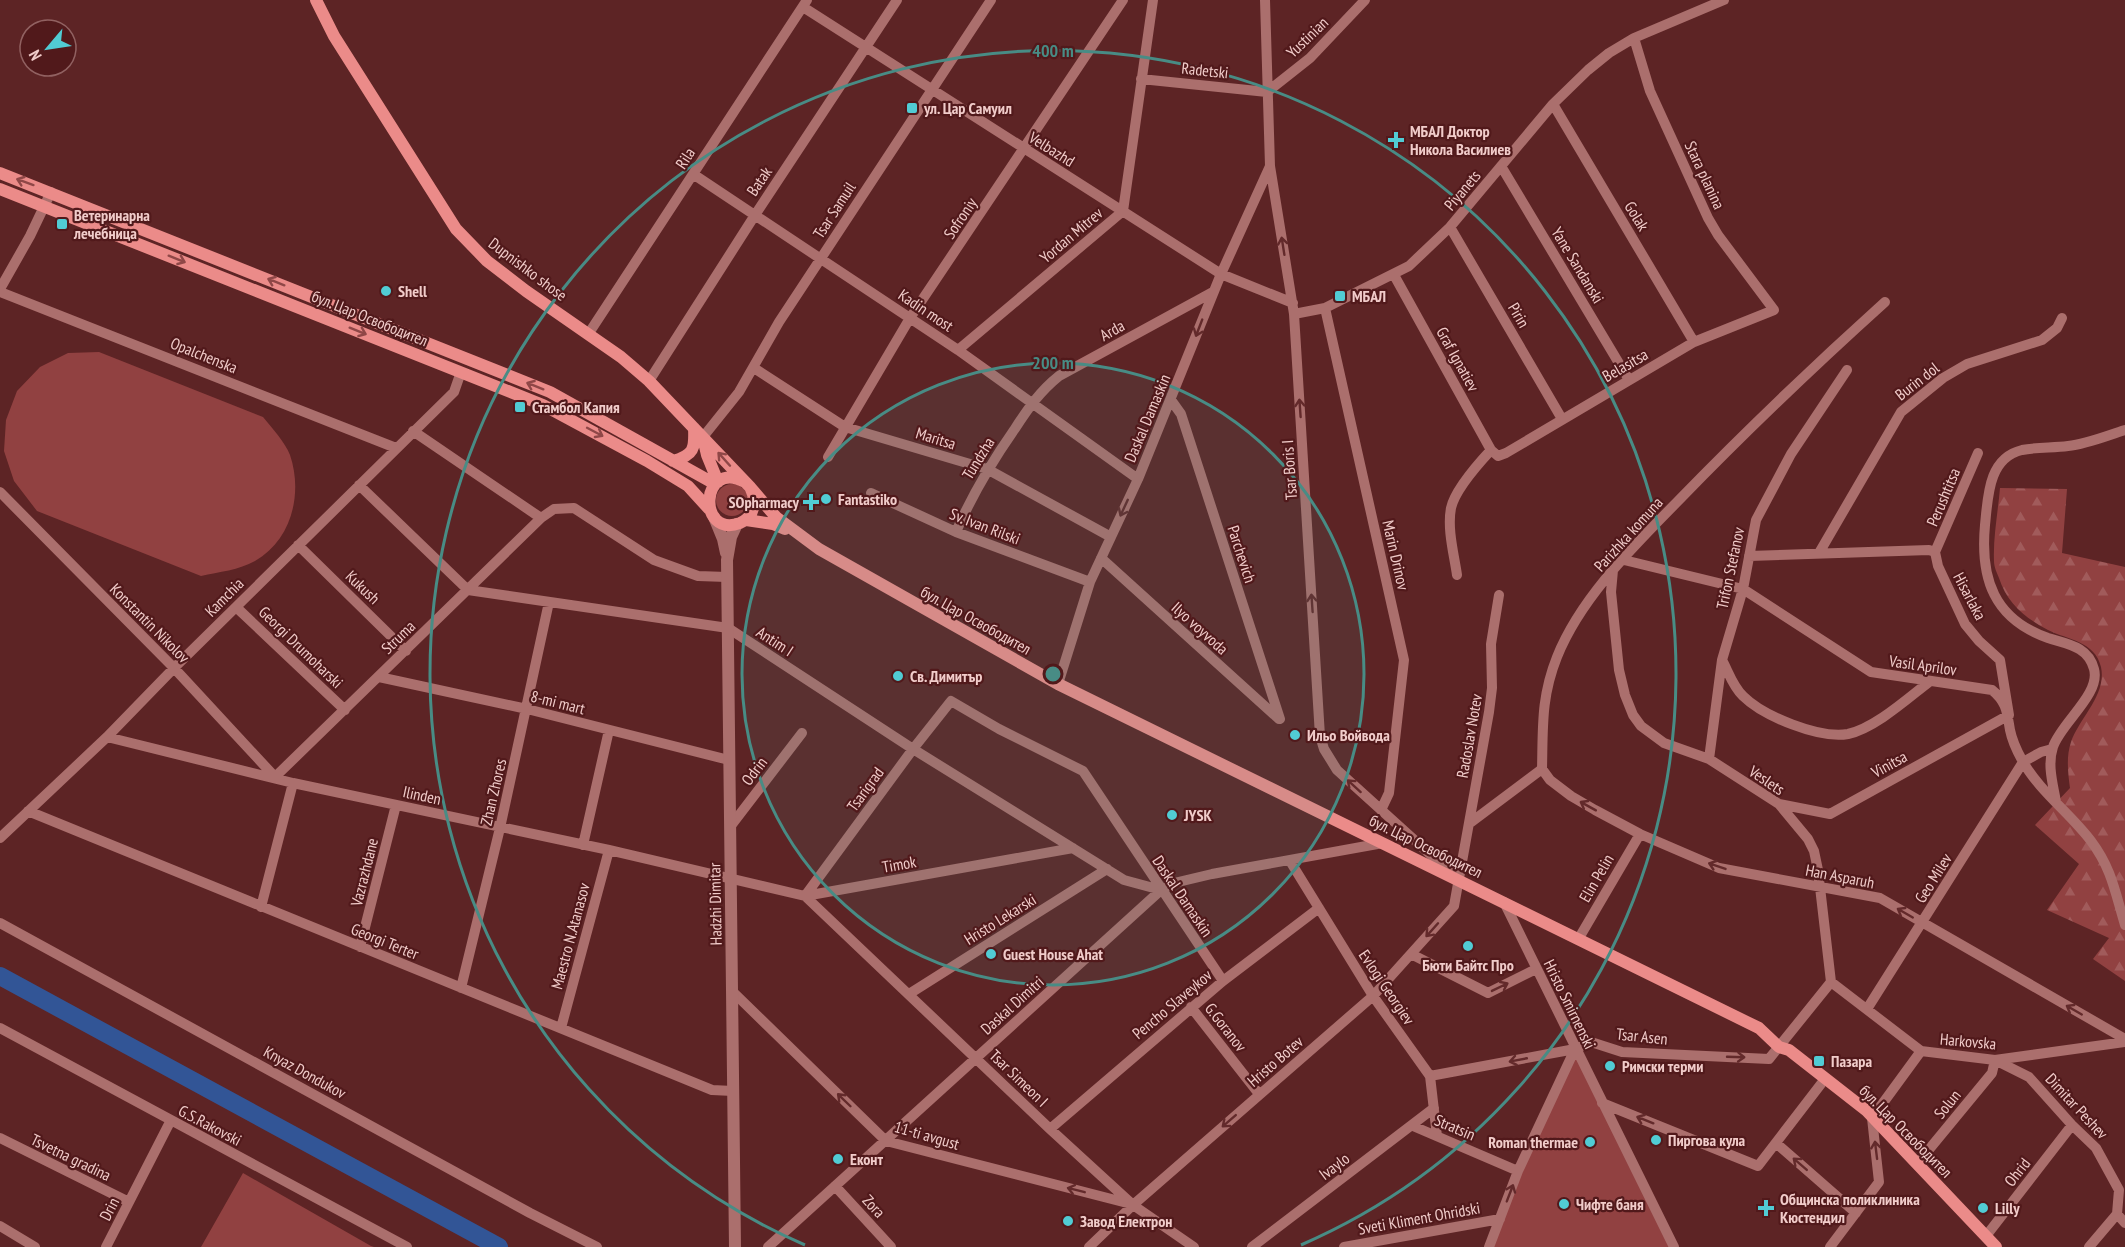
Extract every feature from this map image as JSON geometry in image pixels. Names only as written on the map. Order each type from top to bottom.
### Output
[{"type":"main road","name":"Dupnishko shose","points":[[316,0],[334,36],[456,229],[495,267],[526,291],[589,333],[648,381],[699,433],[766,508],[795,533]]},
{"type":"main road","name":"бул. Цар Освободител","points":[[0,173],[550,392],[717,483]]},
{"type":"main road","name":"бул. Цар Освободител","points":[[0,189],[543,405],[647,461],[688,486],[700,496],[712,513]]},
{"type":"main road","points":[[673,461],[690,454],[699,433]]},
{"type":"main road","points":[[699,433],[717,483]]},
{"type":"main road","points":[[741,522],[753,509],[754,502],[747,485],[731,478],[717,483],[709,495],[712,513],[726,524],[741,522],[773,524],[795,533]]},
{"type":"main road","name":"бул. Цар Освободител","points":[[795,533],[908,600],[1058,684],[1759,1028],[1779,1047],[1789,1050],[1867,1111],[1996,1247]]},
{"type":"main road","points":[[1779,1047],[1785,1056],[1862,1116],[1872,1118]]},
{"type":"street","name":"Batak","points":[[648,381],[897,0]]},
{"type":"street","name":"Tsar Samuil","points":[[699,433],[733,400],[780,322],[991,0]]},
{"type":"street","name":"Sofroniy","points":[[828,458],[910,318],[1123,0]]},
{"type":"street","name":"Yordan Mitrev","points":[[958,350],[1123,211],[1153,0]]},
{"type":"street","name":"Tsar Boris I","points":[[1265,0],[1270,166],[1294,309],[1320,736],[1324,749],[1336,770],[1460,881]]},
{"type":"street","name":"Yustinian","points":[[1267,92],[1310,58],[1365,0]]},
{"type":"street","name":"Piyanets","points":[[1294,309],[1325,308],[1409,266],[1450,227],[1553,104],[1588,70],[1609,53],[1634,38],[1724,0]]},
{"type":"street","name":"Rila","points":[[589,333],[805,3]]},
{"type":"street","name":"Velbazhd","points":[[805,3],[866,48],[1221,274],[1294,309]]},
{"type":"street","name":"Stara planina","points":[[1634,38],[1650,91],[1708,218],[1774,310]]},
{"type":"street","name":"Radetski","points":[[1142,79],[1267,92]]},
{"type":"street","name":"Golak","points":[[1553,104],[1694,342]]},
{"type":"street","name":"Daskal Damaskin","points":[[1058,684],[1090,582],[1138,479],[1213,292],[1270,166]]},
{"type":"street","name":"Yane Sandanski","points":[[1501,166],[1629,380]]},
{"type":"street","name":"Kadin most","points":[[693,174],[958,350],[1138,479]]},
{"type":"street","points":[[0,290],[51,192]]},
{"type":"street","name":"Pirin","points":[[1450,227],[1562,419]]},
{"type":"street","name":"Graf Ignatiev","points":[[1394,275],[1494,453]]},
{"type":"street","name":"Opalchenska","points":[[0,290],[396,448]]},
{"type":"street","name":"Arda","points":[[1032,404],[1042,389],[1059,376],[1213,292]]},
{"type":"street","name":"Parizhka komuna","points":[[1542,769],[1542,719],[1552,670],[1573,625],[1613,570],[1714,463],[1829,352],[1885,302]]},
{"type":"street","name":"Marin Drinov","points":[[1325,308],[1404,660],[1389,793],[1381,810]]},
{"type":"street","name":"Belasitsa","points":[[1494,453],[1506,453],[1694,342],[1774,310]]},
{"type":"street","name":"Burin dol","points":[[1819,553],[1901,412],[1944,378],[1967,364],[2042,340],[2057,328],[2062,318]]},
{"type":"street","name":"Maritsa","points":[[754,368],[845,427],[987,469],[1111,537]]},
{"type":"street","name":"Trifon Stefanov","points":[[1708,759],[1722,660],[1743,589],[1756,520],[1791,454],[1847,370]]},
{"type":"street","name":"Kamchia","points":[[0,838],[107,737],[236,606],[454,392],[461,372]]},
{"type":"street","name":"Parchevich","points":[[1171,400],[1181,414],[1280,719]]},
{"type":"street","name":"Tundzha","points":[[956,532],[987,469],[1032,404]]},
{"type":"street","points":[[2057,805],[2051,772],[2052,749],[2067,722],[2086,699],[2094,683],[2095,671],[2091,660],[2081,648],[2026,629],[1995,599],[1987,578],[1984,530],[1991,477],[2003,460],[2020,450],[2069,446],[2125,430]]},
{"type":"street","points":[[413,431],[542,518],[554,509],[574,508],[654,560],[698,576],[727,577]]},
{"type":"street","points":[[1457,575],[1450,526],[1452,504],[1470,474],[1494,453]]},
{"type":"street","name":"Perushtitsa","points":[[1935,552],[1978,453]]},
{"type":"street","points":[[359,485],[468,590]]},
{"type":"street","name":"Konstantin Nikolov","points":[[0,492],[174,668],[275,777]]},
{"type":"street","name":"Sv. Ivan Rilski","points":[[871,493],[956,532],[1090,582]]},
{"type":"street","points":[[712,513],[723,539],[727,560]]},
{"type":"street","name":"Struma","points":[[275,777],[542,518]]},
{"type":"street","points":[[727,560],[731,537],[741,522]]},
{"type":"street","name":"Kukush","points":[[298,545],[406,651]]},
{"type":"street","points":[[1749,556],[1929,550],[1935,552]]},
{"type":"street","name":"Hisarlaka","points":[[1935,552],[1938,566],[1965,624],[1979,641],[2000,660],[2009,715]]},
{"type":"street","name":"Ilyo voyvoda","points":[[1101,558],[1280,719]]},
{"type":"street","name":"Hadzhi Dimitar","points":[[727,560],[735,1247]]},
{"type":"street","name":"Vasil Aprilov","points":[[1624,560],[1743,589],[1871,672],[1992,690],[2005,704],[2009,715],[2010,730],[2023,762],[2057,805],[2090,840],[2109,870],[2125,925]]},
{"type":"street","name":"Veslets","points":[[1613,570],[1611,592],[1619,670],[1633,715],[1641,726],[1664,743],[1708,759],[1779,804],[1808,839],[1814,851],[1820,887],[1830,982]]},
{"type":"street","name":"Antim I","points":[[468,590],[728,628],[913,749],[1124,880],[1161,890]]},
{"type":"street","name":"Radoslav Notev","points":[[1460,881],[1492,688],[1491,644],[1499,595]]},
{"type":"street","name":"Zhan Zhores","points":[[461,988],[528,710],[549,602]]},
{"type":"street","name":"Georgi Drumoharski","points":[[236,606],[345,710]]},
{"type":"street","points":[[1722,660],[1741,694],[1756,708],[1776,719],[1829,735],[1849,734],[1871,724],[1929,682]]},
{"type":"street","name":"8-mi mart","points":[[379,677],[528,710],[729,760]]},
{"type":"street","name":"Daskal Damaskin","points":[[951,701],[999,729],[1083,771],[1222,981]]},
{"type":"street","name":"Tsarigrad","points":[[805,896],[951,701]]},
{"type":"street","name":"Vinitsa","points":[[1779,804],[1830,814],[2009,715]]},
{"type":"street","points":[[583,845],[609,730]]},
{"type":"street","name":"Odrin","points":[[730,827],[802,733]]},
{"type":"street","name":"Ilinden","points":[[107,737],[293,783],[731,878]]},
{"type":"street","points":[[2023,762],[2052,749]]},
{"type":"street","name":"Geo Milev","points":[[1867,1009],[2023,762]]},
{"type":"street","points":[[1470,823],[1542,769]]},
{"type":"street","name":"Han Asparuh","points":[[1542,769],[1550,780],[1571,796],[1640,834],[1719,868],[1880,898],[2125,1040]]},
{"type":"street","points":[[261,907],[293,783]]},
{"type":"street","name":"Vazrazhdane","points":[[360,947],[396,805]]},
{"type":"street","name":"Georgi Terter","points":[[28,811],[712,1090],[733,1091]]},
{"type":"street","name":"Elin Pelin","points":[[1579,938],[1640,834]]},
{"type":"street","name":"Daskal Dimitri","points":[[768,1247],[1161,890],[1174,883],[1212,874],[1383,843]]},
{"type":"street","name":"Timok","points":[[731,878],[805,896],[1073,848]]},
{"type":"street","name":"Maestro N.Atanasov","points":[[561,1028],[609,850]]},
{"type":"street","name":"Evlogi Georgiev","points":[[1290,861],[1373,996],[1430,1076],[1437,1136]]},
{"type":"street","name":"Hristo Lekarski","points":[[909,994],[1107,869]]},
{"type":"street","name":"Hristo Botev","points":[[1089,1247],[1133,1204],[1373,996],[1454,906],[1460,881]]},
{"type":"street","name":"Tsar Simeon I","points":[[805,896],[1050,1129],[1133,1204],[1194,1247]]},
{"type":"street","name":"Hristo Smirnenski","points":[[1504,902],[1674,1247]]},
{"type":"street","name":"Pencho Slaveykov","points":[[1050,1129],[1222,981],[1319,908]]},
{"type":"street","name":"Knyaz Dondukov","points":[[0,922],[530,1213],[597,1247]]},
{"type":"street","points":[[1411,954],[1488,993],[1536,969]]},
{"type":"street","points":[[1779,1047],[1830,982]]},
{"type":"street","name":"Harkovska","points":[[1830,982],[1921,1051],[1995,1060],[2125,1040]]},
{"type":"street","name":"11-ti avgust","points":[[732,991],[886,1141],[1133,1204]]},
{"type":"street","name":"G.Goranov","points":[[1191,1007],[1259,1094]]},
{"type":"street","name":"G.S.Rakovski","points":[[0,1028],[407,1247]]},
{"type":"street","name":"Tsar Asen","points":[[1430,1076],[1575,1049],[1591,1042],[1622,1052],[1768,1059],[1779,1047]]},
{"type":"street","points":[[1489,1247],[1518,1171],[1575,1049]]},
{"type":"street","points":[[1830,1247],[1879,1182],[1872,1118],[1921,1051]]},
{"type":"street","name":"Dimitar Peshev","points":[[1995,1060],[2029,1077],[2096,1148],[2120,1190],[2117,1214]]},
{"type":"street","name":"Solun","points":[[1917,1164],[1992,1073],[1995,1060]]},
{"type":"street","points":[[1602,1103],[1758,1166],[1821,1084]]},
{"type":"street","name":"Ivaylo","points":[[1252,1247],[1434,1108]]},
{"type":"street","name":"Drin","points":[[106,1247],[171,1120]]},
{"type":"street","name":"Ohrid","points":[[1986,1236],[2072,1125]]},
{"type":"street","name":"Stratsin","points":[[1413,1126],[1518,1171]]},
{"type":"street","name":"Tsvetna gradina","points":[[0,1138],[129,1202]]},
{"type":"street","points":[[1776,1143],[1856,1213]]},
{"type":"street","name":"Zora","points":[[834,1186],[891,1247]]},
{"type":"street","points":[[2089,1247],[2117,1214],[2125,1223]]},
{"type":"street","name":"Sveti Kliment Ohridski","points":[[1344,1247],[1500,1219]]},
{"type":"street","points":[[0,1226],[35,1247]]},
{"type":"green space","points":[[99,352],[263,417],[288,450],[294,470],[295,485],[294,500],[286,528],[268,552],[242,567],[201,576],[37,511],[14,481],[4,451],[6,420],[17,391],[40,367],[68,353]]},
{"type":"green space","points":[[732,484],[743,489],[748,500],[743,511],[732,516],[721,511],[716,500],[721,489]]},
{"type":"green space","points":[[2000,488],[2067,489],[2062,553],[2125,567],[2125,981],[2093,959],[2109,938],[2047,910],[2079,864],[2035,825],[2070,788],[2069,748],[2100,687],[2101,667],[2093,652],[2080,642],[2048,630],[2018,609],[2002,587],[1994,563]]},
{"type":"green space","points":[[1575,1049],[1674,1247],[1490,1247]]},
{"type":"green space","points":[[243,1173],[371,1246],[374,1247],[201,1247]]},
{"type":"waterway","points":[[0,976],[499,1247]]},
{"type":"place","name":"ул. Цар Самуил","points":[[912,108]]},
{"type":"place","name":"МБАЛ Доктор Никола Василиев","points":[[1396,140]]},
{"type":"place","name":"Ветеринарна лечебница","points":[[62,224]]},
{"type":"place","name":"Shell","points":[[386,291]]},
{"type":"place","name":"МБАЛ","points":[[1340,296]]},
{"type":"place","name":"Стамбол Капия","points":[[520,407]]},
{"type":"place","name":"Fantastiko","points":[[826,499]]},
{"type":"place","name":"SOpharmacy","points":[[811,502]]},
{"type":"place","name":"Св. Димитър","points":[[898,676]]},
{"type":"place","name":"Ильо Войвода","points":[[1295,735]]},
{"type":"place","name":"JYSK","points":[[1172,815]]},
{"type":"place","name":"Бюти Байтс Про","points":[[1468,946]]},
{"type":"place","name":"Guest House Ahat","points":[[991,954]]},
{"type":"place","name":"Пазара","points":[[1819,1061]]},
{"type":"place","name":"Римски терми","points":[[1610,1066]]},
{"type":"place","name":"Пиргова кула","points":[[1656,1140]]},
{"type":"place","name":"Roman thermae","points":[[1590,1142]]},
{"type":"place","name":"Еконт","points":[[838,1159]]},
{"type":"place","name":"Чифте баня","points":[[1564,1204]]},
{"type":"place","name":"Общинска поликлиника Кюстендил","points":[[1766,1208]]},
{"type":"place","name":"Lilly","points":[[1983,1208]]},
{"type":"place","name":"Завод Електрон","points":[[1068,1221]]}]
